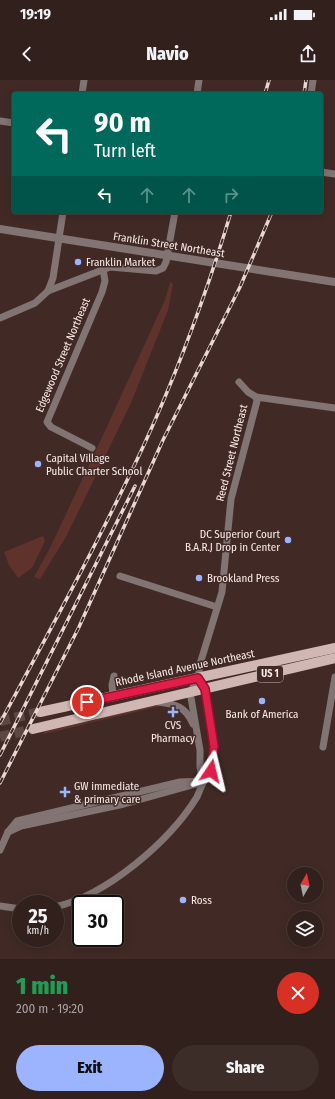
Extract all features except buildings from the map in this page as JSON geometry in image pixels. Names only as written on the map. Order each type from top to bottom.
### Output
[{"type":"main road","name":"Rhode Island Avenue Northeast","points":[[40,712],[335,648]]},
{"type":"main road","name":"US 1","points":[[33,729],[335,658]]},
{"type":"street","points":[[82,92],[84,80]]},
{"type":"street","points":[[197,92],[199,80]]},
{"type":"street","points":[[311,92],[314,80]]},
{"type":"street","points":[[0,121],[12,123]]},
{"type":"street","points":[[323,172],[335,174]]},
{"type":"street","points":[[48,291],[52,278],[63,214]]},
{"type":"street","points":[[0,318],[35,303],[48,291],[103,269],[116,266],[156,271],[163,268],[166,262],[175,214]]},
{"type":"street","name":"Franklin Street Northeast","points":[[0,230],[335,282]]},
{"type":"street","name":"Edgewood Street Northeast","points":[[92,448],[51,427],[47,422],[102,292],[105,281],[103,269]]},
{"type":"street","name":"Reed Street Northeast","points":[[190,692],[198,678],[200,664],[223,586],[231,499],[257,401],[256,397],[248,392],[239,382]]},
{"type":"street","points":[[256,397],[335,408]]},
{"type":"street","points":[[120,576],[217,607]]},
{"type":"street","points":[[113,696],[112,685],[114,676]]},
{"type":"street","points":[[323,747],[335,676]]},
{"type":"street","points":[[64,905],[70,904],[89,894],[120,875],[145,855],[180,819],[197,796],[203,781],[211,771],[214,746],[205,689],[198,678]]},
{"type":"street","points":[[190,692],[198,735],[200,767],[203,781]]},
{"type":"street","points":[[148,701],[179,706],[190,718],[198,735]]},
{"type":"street","points":[[0,850],[8,832],[21,826],[180,790],[203,781]]},
{"type":"street","points":[[0,906],[12,908]]},
{"type":"shaded area","points":[[170,282],[173,284],[168,310],[131,403],[67,535],[40,579],[34,577],[50,548],[104,433],[165,300]]},
{"type":"shaded area","points":[[43,536],[45,541],[32,568],[18,578],[9,565],[4,552]]},
{"type":"shaded area","points":[[159,704],[160,706],[44,734],[44,732]]},
{"type":"tunnel","points":[[0,721],[40,712]]},
{"type":"tunnel","points":[[0,737],[33,729]]},
{"type":"railway","points":[[266,92],[269,80]]},
{"type":"railway","points":[[304,92],[306,80]]},
{"type":"railway","points":[[0,723],[91,552],[143,447],[191,331],[230,214]]},
{"type":"railway","points":[[0,783],[79,627],[163,440],[240,287],[271,214]]},
{"type":"railway","points":[[0,755],[135,486]]},
{"type":"place","name":"Franklin Market","points":[[78,262]]},
{"type":"place","name":"Capital Village Public Charter School","points":[[38,464]]},
{"type":"place","name":"DC Superior Court B.A.R.J Drop in Center","points":[[288,540]]},
{"type":"place","name":"Brookland Press","points":[[199,578]]},
{"type":"place","name":"Bank of America","points":[[262,701]]},
{"type":"place","name":"CVS Pharmacy","points":[[173,712]]},
{"type":"place","name":"GW immediate & primary care","points":[[65,792]]},
{"type":"place","name":"Ross","points":[[183,900]]},
{"type":"route","points":[[87,702],[198,678],[205,689],[214,746],[214,758],[211,771]]}]
